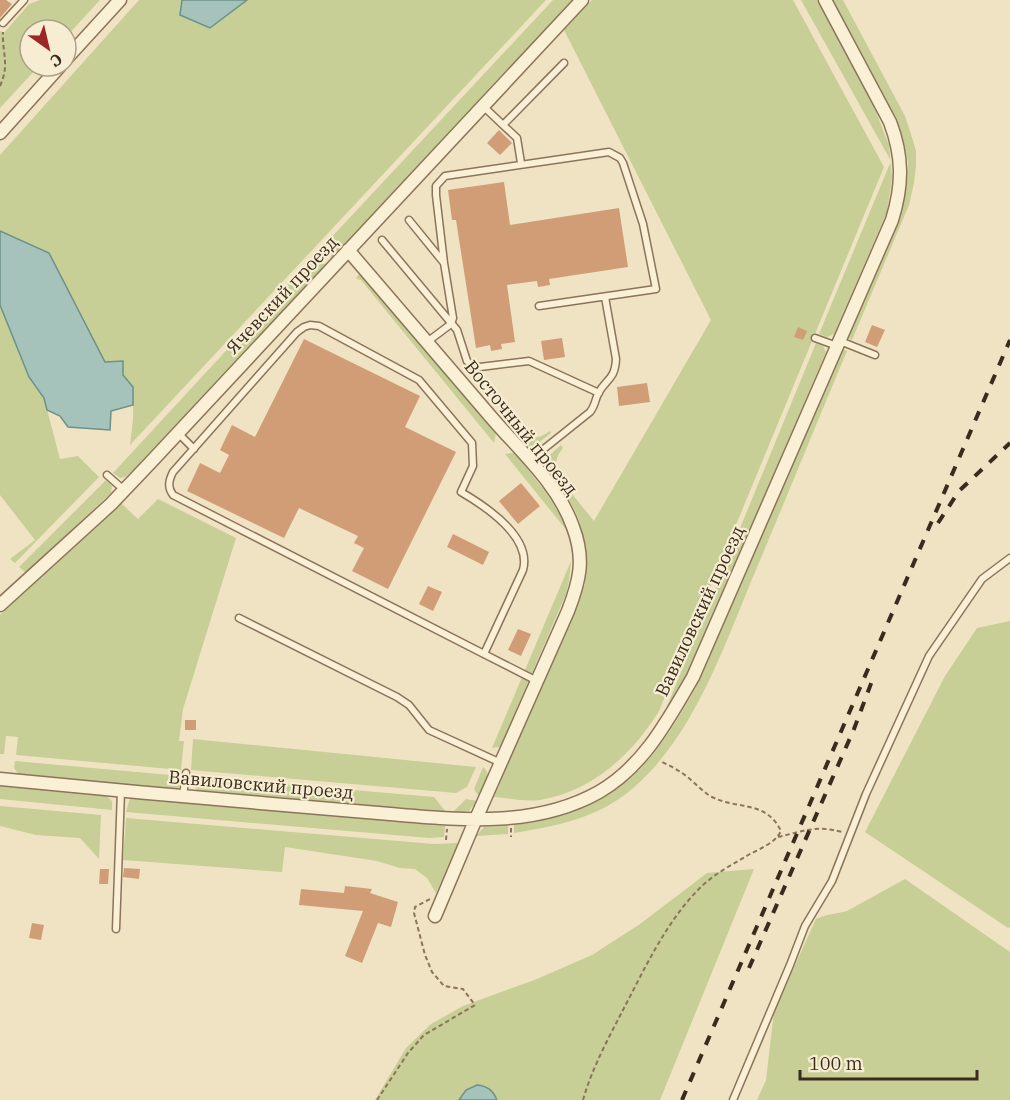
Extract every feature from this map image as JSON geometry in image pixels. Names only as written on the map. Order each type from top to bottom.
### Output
[{"type":"street","points":[[78,46],[120,0]]},
{"type":"street","name":"Ячевский проезд","points":[[0,605],[124,490],[178,434],[582,0]]},
{"type":"street","name":"Вавиловский проезд","points":[[0,779],[475,821],[540,814],[572,805],[600,791],[639,759],[658,736],[693,677],[892,220],[901,182],[898,143],[890,122],[825,0]]},
{"type":"street","points":[[0,133],[49,78]]},
{"type":"street","name":"Восточный проезд","points":[[348,250],[564,504],[574,528],[581,564],[577,587],[568,611],[435,916]]},
{"type":"lane","points":[[3,23],[24,0]]},
{"type":"lane","points":[[504,125],[564,63]]},
{"type":"lane","points":[[483,106],[517,138],[521,163]]},
{"type":"lane","points":[[427,342],[451,324],[453,318],[436,195],[436,186],[441,180],[452,174],[609,152],[620,158],[643,224],[656,289],[539,306]]},
{"type":"lane","points":[[410,220],[444,263]]},
{"type":"lane","points":[[382,240],[461,337],[467,361],[473,366],[529,361],[599,393]]},
{"type":"lane","points":[[529,461],[590,412],[596,404],[599,393],[611,379],[616,368],[616,359],[605,297]]},
{"type":"lane","points":[[484,654],[524,570],[525,556],[523,549],[496,515],[460,492],[473,466],[471,444],[419,380],[319,326],[304,327],[194,448],[169,479],[169,490],[172,495],[484,654],[537,681]]},
{"type":"lane","points":[[815,338],[875,354]]},
{"type":"lane","points":[[178,434],[194,448]]},
{"type":"lane","points":[[107,475],[124,490]]},
{"type":"lane","points":[[733,1100],[805,926],[832,881],[866,794],[929,656],[982,579],[1010,558]]},
{"type":"lane","points":[[239,618],[397,697],[409,705],[429,729],[501,763]]},
{"type":"lane","points":[[183,796],[186,773]]},
{"type":"lane","points":[[116,929],[121,791]]},
{"type":"path","points":[[0,86],[7,64],[3,46],[3,23]]},
{"type":"path","points":[[662,762],[683,774],[711,796],[755,807],[765,812],[777,821],[781,831],[778,837]]},
{"type":"path","points":[[447,826],[447,840]]},
{"type":"path","points":[[511,826],[511,837]]},
{"type":"path","points":[[583,1100],[610,1037],[652,955],[689,900],[704,884],[778,837],[810,829],[825,828],[850,834]]},
{"type":"path","points":[[377,1100],[408,1053],[424,1035],[475,1005],[463,989],[444,986],[436,979],[425,955],[415,922],[416,907],[423,901],[444,895]]},
{"type":"green space","points":[[40,0],[100,0],[78,24],[78,18],[18,18],[18,78],[28,78],[0,108],[0,31],[4,33],[29,4]]},
{"type":"green space","points":[[139,0],[182,0],[180,15],[210,27],[247,0],[546,0],[130,445],[133,387],[105,362],[49,253],[0,231],[0,155],[69,78],[78,78],[78,68]]},
{"type":"green space","points":[[553,0],[573,0],[331,260],[328,241]]},
{"type":"green space","points":[[592,0],[793,0],[884,167],[659,711],[637,742],[623,756],[609,769],[576,789],[540,800],[494,797],[585,584],[586,561],[581,527],[566,495],[546,470],[544,460],[561,445],[563,448],[556,462],[559,478],[594,521],[711,320],[564,30]]},
{"type":"green space","points":[[801,0],[817,0],[872,102],[889,145],[890,160]]},
{"type":"green space","points":[[833,0],[843,0],[905,116],[916,151],[914,183],[909,205],[852,340],[847,337],[903,204],[908,162],[897,119]]},
{"type":"green space","points":[[891,162],[892,178],[887,212],[834,334],[827,337],[819,334]]},
{"type":"green space","points":[[308,262],[327,264],[131,472],[120,478],[113,473]]},
{"type":"green space","points":[[360,274],[496,433],[494,443],[361,280],[357,279],[356,277]]},
{"type":"green space","points":[[0,305],[29,377],[44,398],[60,459],[78,456],[99,477],[15,563],[10,559],[35,540],[0,495]]},
{"type":"green space","points":[[816,343],[823,346],[826,352],[687,674],[663,716]]},
{"type":"green space","points":[[843,349],[847,351],[721,655],[692,714],[674,742],[632,789],[605,807],[561,824],[514,833],[514,825],[548,819],[577,810],[624,784],[643,766],[678,719],[695,689]]},
{"type":"green space","points":[[550,431],[551,433],[533,447],[529,446],[518,434],[534,438]]},
{"type":"green space","points":[[515,453],[544,491],[568,532],[505,454]]},
{"type":"green space","points":[[106,480],[112,486],[111,493],[26,573],[19,567]]},
{"type":"green space","points":[[158,499],[236,538],[183,709],[179,741],[184,741],[181,770],[16,755],[18,737],[6,736],[4,754],[0,754],[0,615],[121,503],[138,519]]},
{"type":"green space","points":[[571,561],[566,594],[500,747],[492,748]]},
{"type":"green space","points":[[1010,621],[1010,927],[1008,928],[865,832],[945,676],[977,628]]},
{"type":"green space","points":[[193,739],[476,767],[467,787],[456,793],[191,770]]},
{"type":"green space","points":[[15,761],[181,776],[177,789],[18,774],[14,768]]},
{"type":"green space","points":[[483,767],[488,777],[481,795],[477,794],[474,789]]},
{"type":"green space","points":[[192,776],[434,797],[446,812],[199,791],[192,785]]},
{"type":"green space","points":[[0,786],[107,796],[112,801],[112,810],[0,799]]},
{"type":"green space","points":[[130,798],[445,826],[444,837],[429,838],[126,812]]},
{"type":"green space","points":[[466,799],[477,801],[469,811],[452,813]]},
{"type":"green space","points":[[0,806],[101,815],[99,859],[80,838],[36,835],[0,826]]},
{"type":"green space","points":[[126,818],[434,844],[458,843],[436,893],[427,878],[415,869],[285,847],[282,872],[123,860]]},
{"type":"green space","points":[[508,826],[508,834],[476,836],[484,827]]},
{"type":"green space","points":[[754,869],[660,1100],[375,1100],[406,1048],[431,1024],[463,1006],[537,979],[592,955],[640,924],[707,873]]},
{"type":"green space","points":[[905,879],[1010,952],[1010,1100],[757,1100],[766,1080],[774,1011],[816,919],[847,911]]},
{"type":"water","points":[[182,0],[247,0],[210,28],[180,15]]},
{"type":"water","points":[[0,231],[49,253],[105,362],[123,361],[123,375],[133,387],[133,405],[111,411],[110,430],[68,427],[60,416],[47,410],[44,398],[29,377],[0,305]]},
{"type":"water","points":[[477,1085],[489,1089],[497,1100],[459,1100],[466,1090]]},
{"type":"building","points":[[0,0],[6,0],[12,4],[0,18]]},
{"type":"building","points":[[499,130],[512,143],[500,155],[487,143]]},
{"type":"building","points":[[504,182],[510,225],[619,208],[628,267],[549,279],[550,285],[538,287],[537,281],[507,285],[515,342],[501,344],[502,349],[491,351],[490,345],[476,348],[456,220],[452,220],[448,190]]},
{"type":"building","points":[[872,325],[885,330],[877,347],[865,342]]},
{"type":"building","points":[[798,327],[807,331],[803,340],[794,337]]},
{"type":"building","points":[[562,338],[565,357],[544,360],[541,341]]},
{"type":"building","points":[[304,339],[420,396],[405,427],[456,452],[388,589],[352,571],[364,548],[354,543],[358,536],[299,508],[284,538],[187,491],[200,463],[220,473],[229,455],[220,450],[232,425],[255,437]]},
{"type":"building","points":[[647,383],[650,402],[619,406],[617,387]]},
{"type":"building","points":[[521,483],[540,506],[518,524],[499,501]]},
{"type":"building","points":[[453,534],[489,552],[483,565],[447,547]]},
{"type":"building","points":[[428,586],[442,592],[433,611],[419,604]]},
{"type":"building","points":[[518,629],[531,634],[521,656],[508,650]]},
{"type":"building","points":[[185,720],[196,720],[196,730],[185,730]]},
{"type":"building","points":[[124,868],[140,869],[139,879],[123,877]]},
{"type":"building","points":[[100,869],[109,869],[108,884],[99,884]]},
{"type":"building","points":[[345,886],[372,889],[370,893],[398,902],[391,927],[378,923],[362,963],[345,956],[363,911],[299,905],[301,889],[344,893]]},
{"type":"building","points":[[32,923],[44,925],[41,940],[29,938]]},
{"type":"railway","points":[[682,1100],[1010,340]]},
{"type":"railway","points":[[938,523],[959,491],[1010,443]]},
{"type":"railway","points":[[749,968],[854,729],[872,681]]}]
